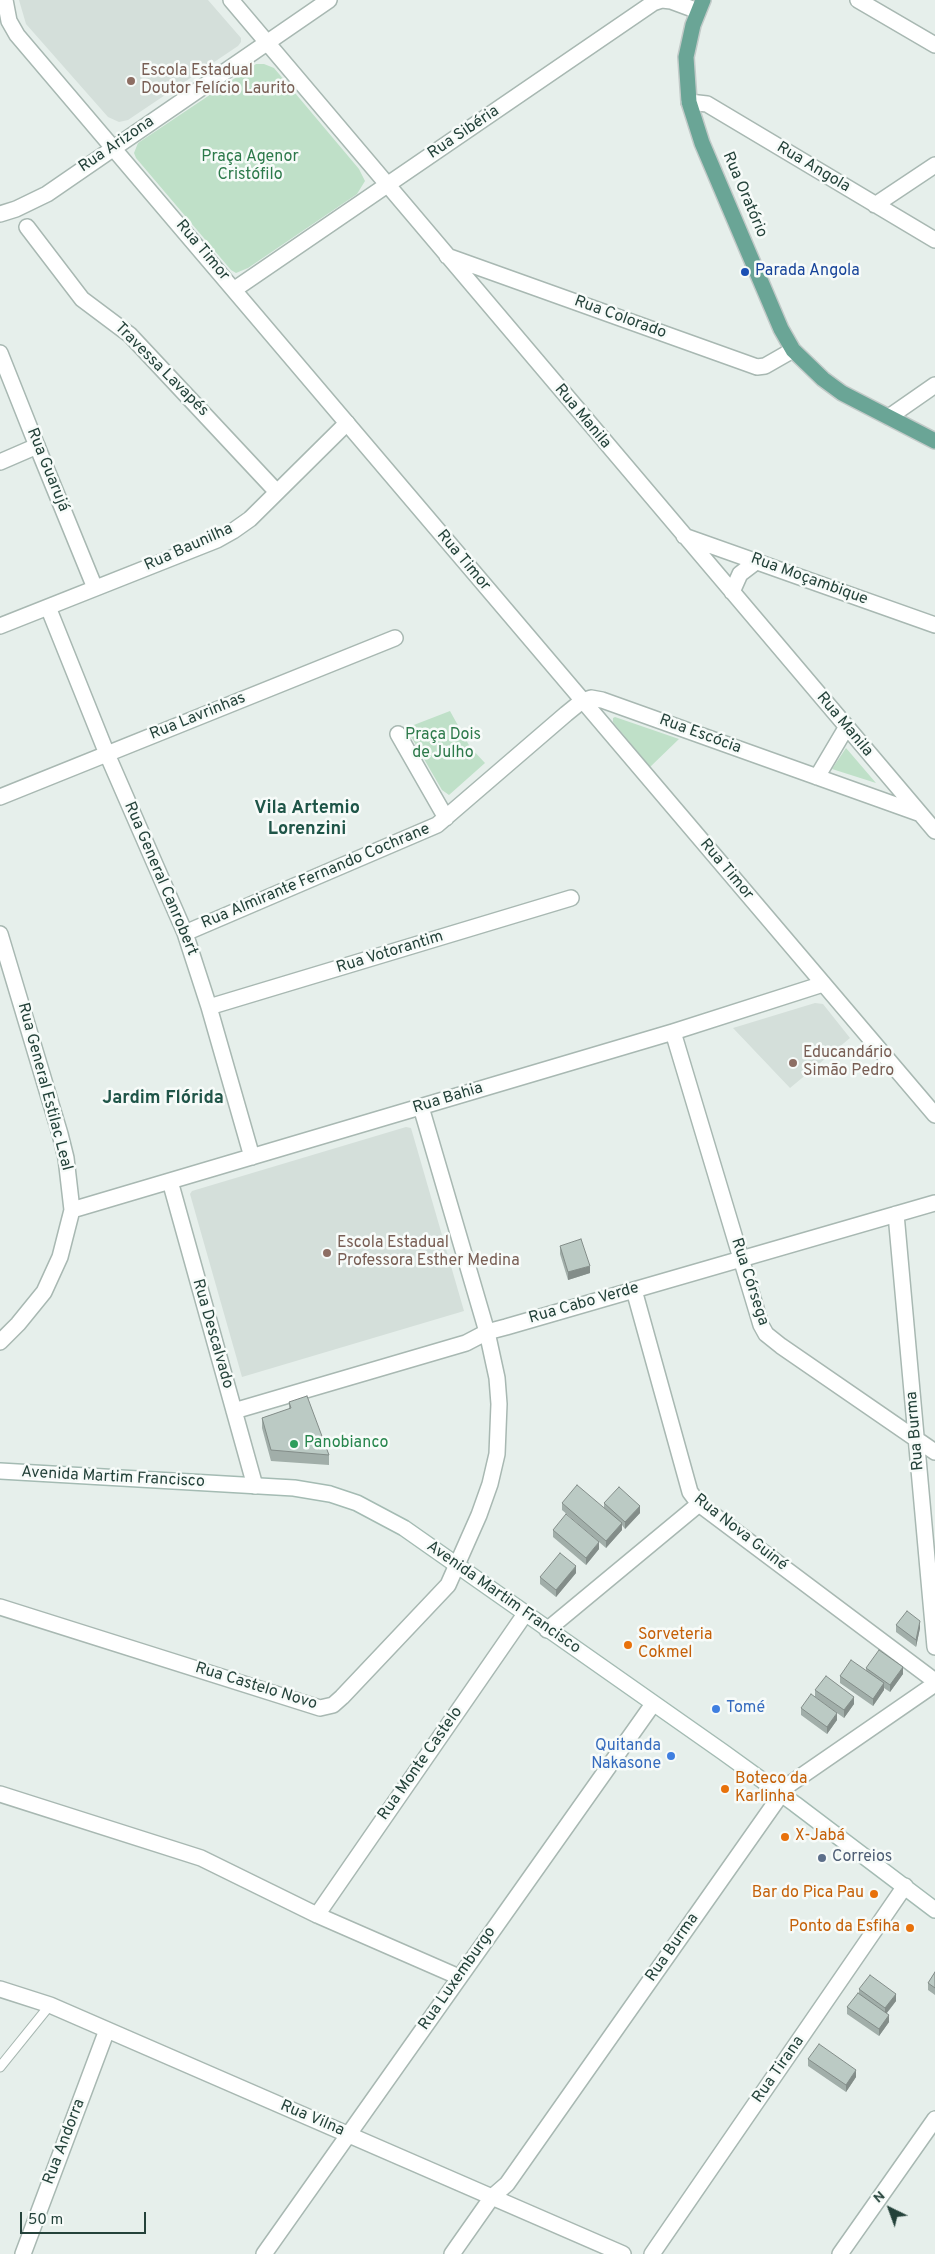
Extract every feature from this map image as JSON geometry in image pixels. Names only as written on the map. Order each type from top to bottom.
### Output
[{"type":"main road","name":"Rua Oratório","points":[[701,5],[686,57],[689,102],[702,143],[777,320],[794,350],[823,380],[842,393],[935,441]]},
{"type":"street","name":"Rua Timor","points":[[5,0],[9,21],[18,35],[935,1115]]},
{"type":"street","name":"Rua Manila","points":[[231,0],[682,535],[935,831]]},
{"type":"street","name":"Rua Arizona","points":[[0,214],[16,209],[47,194],[329,0]]},
{"type":"street","name":"Rua Sibéria","points":[[235,290],[653,3],[662,0],[701,5]]},
{"type":"street","points":[[858,0],[935,45]]},
{"type":"street","name":"Rua Angola","points":[[689,102],[707,104],[935,240]]},
{"type":"street","points":[[875,205],[935,165]]},
{"type":"street","name":"Travessa Lavapés","points":[[27,227],[82,299],[130,335],[276,491]]},
{"type":"street","name":"Rua Colorado","points":[[445,255],[758,367],[765,366],[794,350]]},
{"type":"street","name":"Rua Guarujá","points":[[0,353],[95,588]]},
{"type":"street","points":[[888,418],[935,385]]},
{"type":"street","name":"Rua Baunilha","points":[[0,626],[233,531],[250,519],[276,491],[347,423]]},
{"type":"street","points":[[0,462],[37,446]]},
{"type":"street","name":"Rua Moçambique","points":[[682,535],[935,625]]},
{"type":"street","points":[[732,592],[740,574],[757,561]]},
{"type":"street","name":"Rua General Canrobert","points":[[48,607],[107,754],[185,933],[209,1007],[252,1158]]},
{"type":"street","name":"Rua Lavrinhas","points":[[0,797],[395,638]]},
{"type":"street","name":"Rua Escócia","points":[[582,701],[592,698],[602,700],[935,819]]},
{"type":"street","name":"Rua Almirante Fernando Cochrane","points":[[185,933],[429,830],[446,818],[582,701]]},
{"type":"street","points":[[818,777],[846,728]]},
{"type":"street","points":[[398,734],[446,818]]},
{"type":"street","name":"Rua Votorantim","points":[[209,1007],[571,898]]},
{"type":"street","name":"Rua General Estilac Leal","points":[[0,934],[60,1134],[66,1158],[72,1210],[60,1257],[44,1292],[18,1324],[0,1342]]},
{"type":"street","name":"Rua Bahia","points":[[72,1210],[673,1032],[823,984]]},
{"type":"street","name":"Rua Córsega","points":[[673,1032],[761,1325],[773,1340],[935,1452]]},
{"type":"street","name":"Rua Castelo Novo","points":[[0,1607],[320,1708],[333,1705],[342,1698],[448,1585],[458,1566],[463,1548],[487,1492],[497,1454],[499,1404],[497,1378],[487,1332],[421,1107]]},
{"type":"street","name":"Rua Descalvado","points":[[170,1181],[255,1486]]},
{"type":"street","name":"Rua Cabo Verde","points":[[234,1411],[466,1343],[487,1332],[935,1203]]},
{"type":"street","name":"Rua Burma","points":[[896,1214],[935,1647]]},
{"type":"street","name":"Rua Nova Guiné","points":[[634,1290],[686,1483],[699,1504],[935,1683]]},
{"type":"street","name":"Avenida Martim Francisco","points":[[0,1471],[294,1488],[330,1494],[357,1502],[404,1528],[458,1566],[781,1794],[935,1910]]},
{"type":"street","points":[[547,1630],[699,1504]]},
{"type":"street","name":"Rua Monte Castelo","points":[[317,1915],[525,1614]]},
{"type":"street","name":"Rua Burma","points":[[452,2254],[492,2197],[507,2184],[781,1794],[792,1781],[935,1683]]},
{"type":"street","name":"Rua Luxemburgo","points":[[264,2254],[653,1704]]},
{"type":"street","points":[[0,1794],[201,1858],[317,1915],[459,1977]]},
{"type":"street","name":"Rua Tirana","points":[[652,2254],[905,1886]]},
{"type":"street","name":"Rua Vilna","points":[[0,1989],[50,2005],[622,2254]]},
{"type":"street","name":"Rua Andorra","points":[[23,2254],[107,2030]]},
{"type":"street","points":[[840,2254],[935,2119]]},
{"type":"lane","points":[[0,2067],[50,2005]]},
{"type":"shaded area","name":"Escola Estadual Doutor Felício Laurito","points":[[19,0],[208,0],[241,38],[241,42],[238,46],[128,120],[119,122],[108,117],[26,24]]},
{"type":"shaded area","name":"Educandário Simão Pedro","points":[[815,1003],[823,1004],[850,1038],[790,1088],[733,1028]]},
{"type":"shaded area","name":"Escola Estadual Professora Esther Medina","points":[[406,1127],[411,1128],[464,1311],[242,1377],[190,1194],[192,1191]]},
{"type":"green space","name":"Praça Agenor Cristófilo","points":[[256,64],[264,64],[274,68],[359,169],[365,181],[357,194],[248,268],[236,273],[231,270],[136,158],[134,153],[138,143]]},
{"type":"green space","name":"Praça Dois de Julho","points":[[450,711],[470,747],[485,763],[449,795],[442,790],[406,728]]},
{"type":"green space","points":[[615,717],[679,739],[650,767],[613,722]]},
{"type":"green space","points":[[846,748],[876,783],[832,769]]},
{"type":"building","points":[[581,1239],[590,1266],[568,1272],[560,1246]]},
{"type":"building","name":"Panobianco","points":[[307,1396],[329,1455],[271,1450],[262,1418],[291,1408],[289,1402]]},
{"type":"building","points":[[577,1485],[622,1523],[606,1541],[562,1503]]},
{"type":"building","points":[[619,1487],[640,1506],[625,1522],[604,1503]]},
{"type":"building","points":[[566,1514],[599,1542],[586,1558],[553,1530]]},
{"type":"building","points":[[560,1553],[576,1566],[556,1590],[540,1577]]},
{"type":"building","points":[[907,1611],[920,1621],[916,1640],[896,1625]]},
{"type":"building","points":[[879,1650],[903,1667],[890,1685],[866,1668]]},
{"type":"building","points":[[851,1660],[884,1683],[873,1699],[840,1676]]},
{"type":"building","points":[[826,1676],[854,1697],[844,1710],[815,1690]]},
{"type":"building","points":[[811,1694],[837,1713],[827,1727],[801,1708]]},
{"type":"building","points":[[935,1972],[935,1988],[928,1983]]},
{"type":"building","points":[[870,1975],[896,1994],[885,2008],[859,1989]]},
{"type":"building","points":[[858,1993],[889,2015],[879,2029],[847,2007]]},
{"type":"building","points":[[819,2044],[856,2070],[846,2085],[808,2059]]},
{"type":"place","name":"Escola Estadual Doutor Felício Laurito","points":[[131,81]]},
{"type":"place","name":"Parada Angola","points":[[745,272]]},
{"type":"place","name":"Educandário Simão Pedro","points":[[793,1063]]},
{"type":"place","name":"Escola Estadual Professora Esther Medina","points":[[327,1253]]},
{"type":"place","name":"Panobianco","points":[[294,1444]]},
{"type":"place","name":"Sorveteria Cokmel","points":[[628,1645]]},
{"type":"place","name":"Tomé","points":[[716,1709]]},
{"type":"place","name":"Quitanda Nakasone","points":[[671,1756]]},
{"type":"place","name":"Boteco da Karlinha","points":[[725,1789]]},
{"type":"place","name":"X-Jabá","points":[[785,1837]]},
{"type":"place","name":"Correios","points":[[822,1858]]},
{"type":"place","name":"Bar do Pica Pau","points":[[874,1894]]},
{"type":"place","name":"Ponto da Esfiha","points":[[910,1928]]},
{"type":"district","name":"Vila Artemio Lorenzini","points":[[307,820]]},
{"type":"district","name":"Jardim Flórida","points":[[163,1099]]}]
